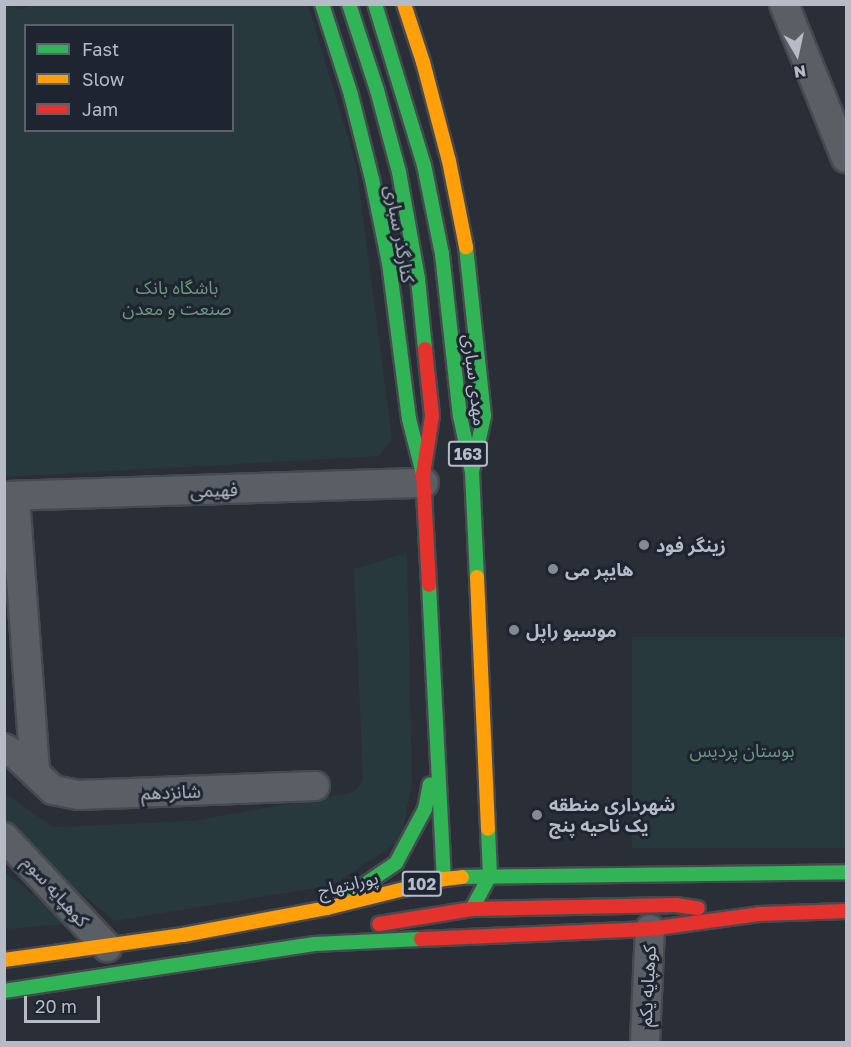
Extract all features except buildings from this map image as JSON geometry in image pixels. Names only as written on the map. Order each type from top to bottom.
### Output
[{"type":"main road","name":"کنارگذر سباری","points":[[322,4],[351,95],[372,179],[389,263],[409,419],[424,478]]},
{"type":"main road","name":"163","points":[[349,4],[377,90],[399,172],[418,279],[432,416],[424,478],[430,635],[444,879]]},
{"type":"main road","name":"مهدی سباری","points":[[375,4],[424,165],[442,254],[460,416],[472,472],[473,634],[490,875]]},
{"type":"main road","points":[[404,4],[423,62],[449,161],[467,254],[484,416],[472,472]]},
{"type":"main road","points":[[430,635],[449,634]]},
{"type":"main road","points":[[327,908],[396,863],[425,809],[436,750]]},
{"type":"main road","name":"پورابتهاج","points":[[4,960],[106,947],[327,908],[444,879],[490,875],[846,872]]},
{"type":"main road","points":[[472,909],[490,875]]},
{"type":"main road","points":[[314,944],[391,921],[472,909],[676,905],[759,914]]},
{"type":"main road","points":[[4,991],[314,944],[650,929],[759,914],[846,911]]},
{"type":"street","points":[[784,4],[846,158]]},
{"type":"street","name":"فهیمی","points":[[10,497],[424,478]]},
{"type":"street","points":[[10,497],[35,773]]},
{"type":"street","name":"شانزدهم","points":[[4,748],[53,790],[79,795],[315,786]]},
{"type":"street","name":"کوهپایه سوم","points":[[4,837],[106,947]]},
{"type":"street","name":"کوهپایه یکم","points":[[645,1042],[650,929]]},
{"type":"green space","name":"باشگاه بانک صنعت و معدن","points":[[39,4],[308,5],[356,164],[392,439],[379,456],[5,477],[5,5],[13,5],[20,9]]},
{"type":"green space","points":[[407,553],[412,781],[401,840],[333,885],[115,921],[5,831],[4,793],[53,827],[193,821],[354,792],[363,780],[354,569]]},
{"type":"green space","name":"بوستان پردیس","points":[[632,637],[846,637],[846,848],[632,848]]},
{"type":"green space","points":[[5,872],[69,924],[5,929]]},
{"type":"traffic: fast","points":[[322,4],[351,95],[372,179],[389,263],[409,419],[423,474]]},
{"type":"traffic: fast","points":[[349,4],[377,90],[399,172],[418,279],[425,349]]},
{"type":"traffic: fast","points":[[375,4],[424,165],[442,254],[460,416],[472,472],[477,577]]},
{"type":"traffic: fast","points":[[466,247],[484,416],[472,472]]},
{"type":"traffic: fast","points":[[429,585],[444,879]]},
{"type":"traffic: fast","points":[[349,895],[396,863],[425,809],[430,784]]},
{"type":"traffic: fast","points":[[472,909],[490,875],[488,829]]},
{"type":"traffic: fast","points":[[462,877],[846,872]]},
{"type":"traffic: fast","points":[[4,991],[314,944],[421,939]]},
{"type":"traffic: slow","points":[[404,4],[423,62],[449,161],[466,247]]},
{"type":"traffic: slow","points":[[477,577],[488,829]]},
{"type":"traffic: slow","points":[[4,960],[183,935],[327,908],[444,879],[462,877]]},
{"type":"traffic: jam","points":[[425,349],[432,416],[423,474],[429,585]]},
{"type":"traffic: jam","points":[[379,924],[472,909],[676,905],[698,908]]},
{"type":"traffic: jam","points":[[421,939],[650,929],[759,914],[846,911]]},
{"type":"place","name":"زینگر فود","points":[[644,545]]},
{"type":"place","name":"هایپر می","points":[[553,569]]},
{"type":"place","name":"موسیو راپل","points":[[514,630]]},
{"type":"place","name":"شهرداری منطقه یک ناحیه پنج","points":[[537,815]]}]
